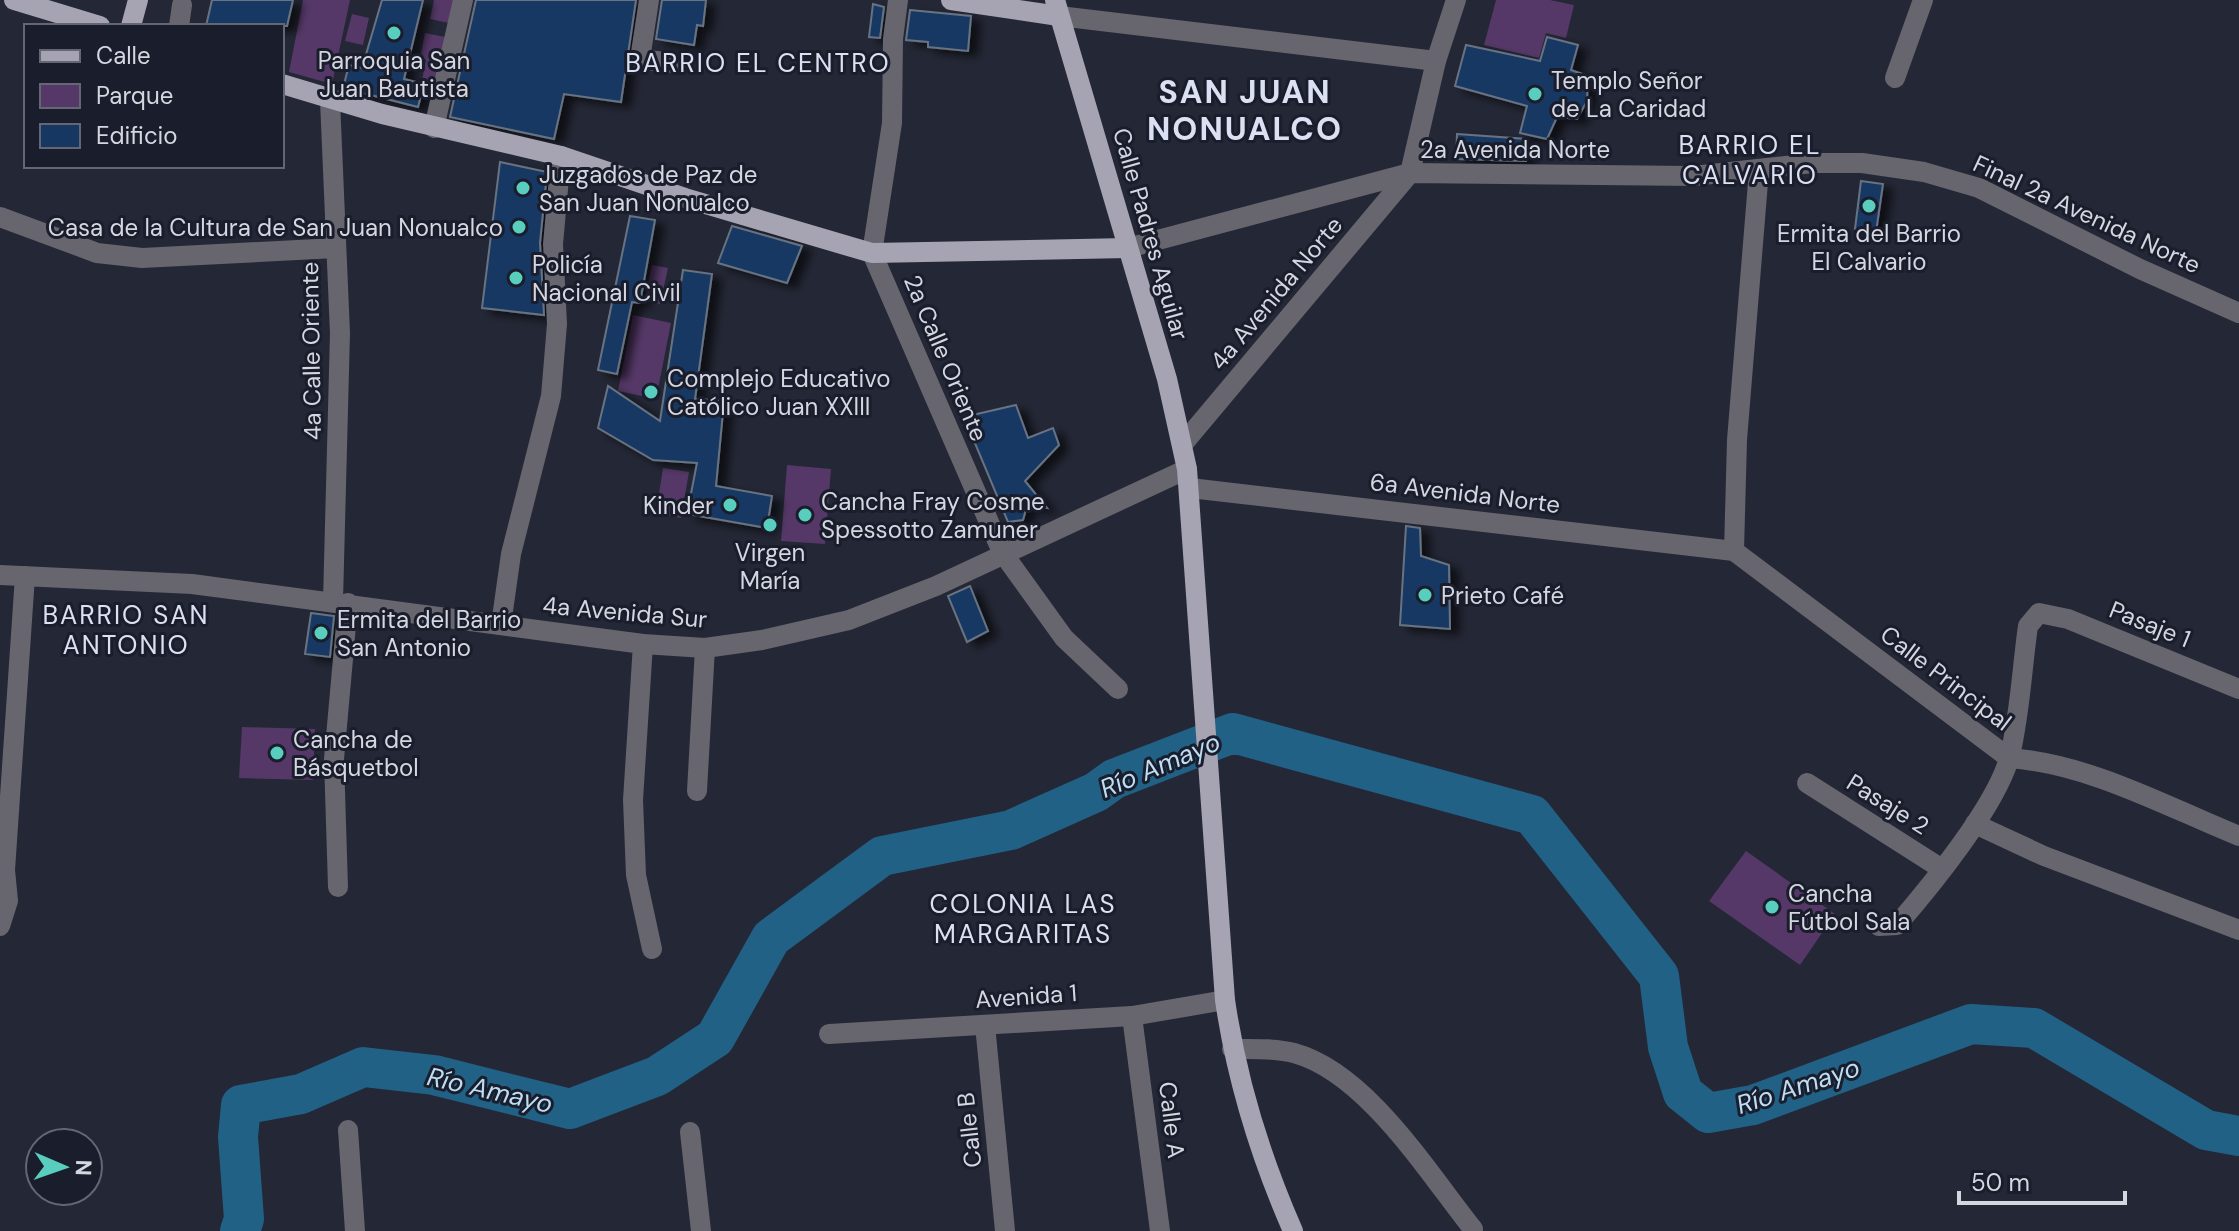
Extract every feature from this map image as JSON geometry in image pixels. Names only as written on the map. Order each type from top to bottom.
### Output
[{"type":"main road","points":[[14,0],[93,24]]},
{"type":"main road","points":[[132,24],[138,0]]},
{"type":"main road","points":[[951,0],[1057,8]]},
{"type":"main road","name":"Calle Padres Aguilar","points":[[1057,8],[1182,445],[1188,478],[1201,701],[1225,1000],[1232,1049],[1261,1158],[1293,1231]]},
{"type":"main road","points":[[284,85],[434,128],[561,156],[685,198],[872,253],[1128,248]]},
{"type":"street","points":[[434,128],[463,0]]},
{"type":"street","points":[[649,0],[640,59],[673,63]]},
{"type":"street","points":[[872,253],[891,136],[893,39],[898,0]]},
{"type":"street","points":[[1410,173],[1436,61],[1456,0]]},
{"type":"street","points":[[1895,78],[1923,0]]},
{"type":"street","points":[[179,24],[182,5]]},
{"type":"street","points":[[1057,8],[1436,61]]},
{"type":"street","name":"4a Calle Oriente","points":[[330,100],[340,333],[340,602],[334,759],[338,887]]},
{"type":"street","points":[[501,625],[511,554],[551,396],[557,324],[553,244],[561,156]]},
{"type":"street","name":"2a Avenida Norte","points":[[1128,248],[1410,173],[1693,176],[1813,163],[1862,163]]},
{"type":"street","name":"Final 2a Avenida Norte","points":[[1862,163],[1924,172],[1979,188],[2140,269],[2239,313]]},
{"type":"street","points":[[1734,551],[1737,440],[1759,170]]},
{"type":"street","name":"4a Avenida Norte","points":[[1182,445],[1410,173]]},
{"type":"street","points":[[0,217],[97,253],[142,258],[336,248]]},
{"type":"street","name":"2a Calle Oriente","points":[[872,253],[1002,552],[1064,638],[1118,689]]},
{"type":"street","name":"4a Avenida Sur","points":[[0,575],[192,584],[643,644],[705,648],[762,640],[849,620],[936,586],[1002,552],[1188,478]]},
{"type":"street","name":"6a Avenida Norte","points":[[1188,478],[1734,551]]},
{"type":"street","name":"Calle Principal","points":[[1734,551],[2009,758],[2041,760],[2126,788],[2239,836]]},
{"type":"street","points":[[0,926],[8,901],[3,870],[25,576]]},
{"type":"street","name":"Pasaje 1","points":[[2009,758],[2028,626],[2039,613],[2068,619],[2239,689]]},
{"type":"street","points":[[643,644],[634,815],[636,875],[652,949]]},
{"type":"street","points":[[697,791],[705,648]]},
{"type":"street","points":[[1879,926],[1897,925],[1942,869],[1975,824],[2009,758]]},
{"type":"street","name":"Pasaje 2","points":[[1807,783],[1942,869]]},
{"type":"street","points":[[1975,824],[2044,856],[2239,930]]},
{"type":"street","name":"Avenida 1","points":[[829,1034],[1132,1016],[1225,1000]]},
{"type":"street","name":"Calle A","points":[[1132,1016],[1160,1231]]},
{"type":"street","name":"Calle B","points":[[985,1025],[1005,1231]]},
{"type":"street","points":[[1232,1049],[1295,1053],[1326,1068],[1356,1088],[1473,1229]]},
{"type":"street","points":[[348,1130],[355,1231]]},
{"type":"street","points":[[690,1132],[701,1231]]},
{"type":"green space","points":[[303,0],[350,0],[332,84],[289,72]]},
{"type":"green space","points":[[434,0],[454,0],[449,23],[430,19]]},
{"type":"green space","points":[[1496,0],[1550,0],[1574,5],[1566,38],[1546,33],[1539,58],[1484,45]]},
{"type":"green space","points":[[352,14],[369,18],[363,45],[345,41]]},
{"type":"green space","points":[[425,33],[445,37],[435,82],[422,80],[426,60],[420,58]]},
{"type":"green space","points":[[652,265],[668,268],[660,304],[644,301]]},
{"type":"green space","points":[[633,315],[671,323],[656,399],[618,391]]},
{"type":"green space","name":"Cancha Fray Cosme Spessotto Zamuner","points":[[787,465],[831,469],[825,544],[781,541]]},
{"type":"green space","points":[[663,468],[689,472],[681,518],[656,513]]},
{"type":"green space","name":"Cancha de Básquetbol","points":[[242,727],[315,729],[313,780],[239,778]]},
{"type":"green space","name":"Cancha Fútbol Sala","points":[[1746,851],[1835,914],[1800,965],[1709,901]]},
{"type":"building","points":[[212,0],[293,0],[287,26],[206,24]]},
{"type":"building","name":"Parroquia San Juan Bautista","points":[[382,0],[423,0],[404,79],[424,84],[418,107],[343,88],[349,65],[362,68]]},
{"type":"building","points":[[476,0],[636,0],[621,102],[564,94],[554,139],[450,117]]},
{"type":"building","points":[[662,0],[706,0],[703,26],[697,25],[694,45],[656,39]]},
{"type":"building","points":[[873,4],[884,7],[880,38],[869,37]]},
{"type":"building","points":[[910,10],[971,16],[968,51],[928,47],[928,42],[906,40]]},
{"type":"building","name":"Templo Señor de La Caridad","points":[[1547,37],[1578,45],[1571,70],[1588,76],[1587,101],[1577,119],[1557,117],[1547,139],[1520,133],[1527,106],[1455,86],[1466,45],[1540,61]]},
{"type":"building","points":[[1457,134],[1527,139],[1526,161],[1456,159]]},
{"type":"building","points":[[500,162],[547,172],[540,243],[544,315],[482,308]]},
{"type":"building","name":"Ermita del Barrio El Calvario","points":[[1861,181],[1883,184],[1876,232],[1855,229]]},
{"type":"building","points":[[630,216],[655,220],[640,303],[632,302],[617,374],[598,370]]},
{"type":"building","points":[[732,226],[802,246],[787,283],[718,263]]},
{"type":"building","points":[[683,270],[712,274],[695,399],[724,401],[716,486],[772,496],[767,528],[687,514],[697,463],[653,460],[598,428],[608,386],[660,421]]},
{"type":"building","points":[[1016,405],[1028,438],[1053,428],[1059,445],[1025,481],[1047,508],[1027,506],[1023,520],[1008,522],[964,417]]},
{"type":"building","name":"Prieto Café","points":[[1406,526],[1420,528],[1421,556],[1449,565],[1450,629],[1400,625]]},
{"type":"building","points":[[970,586],[988,631],[967,642],[948,596]]},
{"type":"building","name":"Ermita del Barrio San Antonio","points":[[311,613],[334,616],[330,657],[305,654]]},
{"type":"waterway","name":"Río Amayo","points":[[240,1231],[244,1219],[238,1137],[241,1105],[301,1094],[363,1067],[434,1075],[570,1109],[657,1076],[715,1038],[771,938],[882,856],[1011,830],[1096,792],[1114,779],[1233,733],[1532,815],[1659,976],[1668,1047],[1683,1093],[1708,1113],[1753,1105],[1971,1024],[2034,1028],[2206,1130],[2239,1136]]},
{"type":"place","name":"Parroquia San Juan Bautista","points":[[394,33]]},
{"type":"place","name":"Templo Señor de La Caridad","points":[[1535,94]]},
{"type":"place","name":"Juzgados de Paz de San Juan Nonualco","points":[[523,188]]},
{"type":"place","name":"Ermita del Barrio El Calvario","points":[[1869,206]]},
{"type":"place","name":"Casa de la Cultura de San Juan Nonualco","points":[[519,227]]},
{"type":"place","name":"Policía Nacional Civil","points":[[516,278]]},
{"type":"place","name":"Complejo Educativo Católico Juan XXIII","points":[[651,392]]},
{"type":"place","name":"Kinder","points":[[730,505]]},
{"type":"place","name":"Cancha Fray Cosme Spessotto Zamuner","points":[[805,515]]},
{"type":"place","name":"Virgen María","points":[[770,525]]},
{"type":"place","name":"Prieto Café","points":[[1425,595]]},
{"type":"place","name":"Ermita del Barrio San Antonio","points":[[321,633]]},
{"type":"place","name":"Cancha de Básquetbol","points":[[277,753]]},
{"type":"place","name":"Cancha Fútbol Sala","points":[[1772,907]]},
{"type":"district","name":"BARRIO EL CENTRO","points":[[758,63]]},
{"type":"district","name":"SAN JUAN NONUALCO","points":[[1245,110]]},
{"type":"district","name":"BARRIO EL CALVARIO","points":[[1750,160]]},
{"type":"district","name":"BARRIO SAN ANTONIO","points":[[126,630]]},
{"type":"district","name":"COLONIA LAS MARGARITAS","points":[[1023,919]]}]
